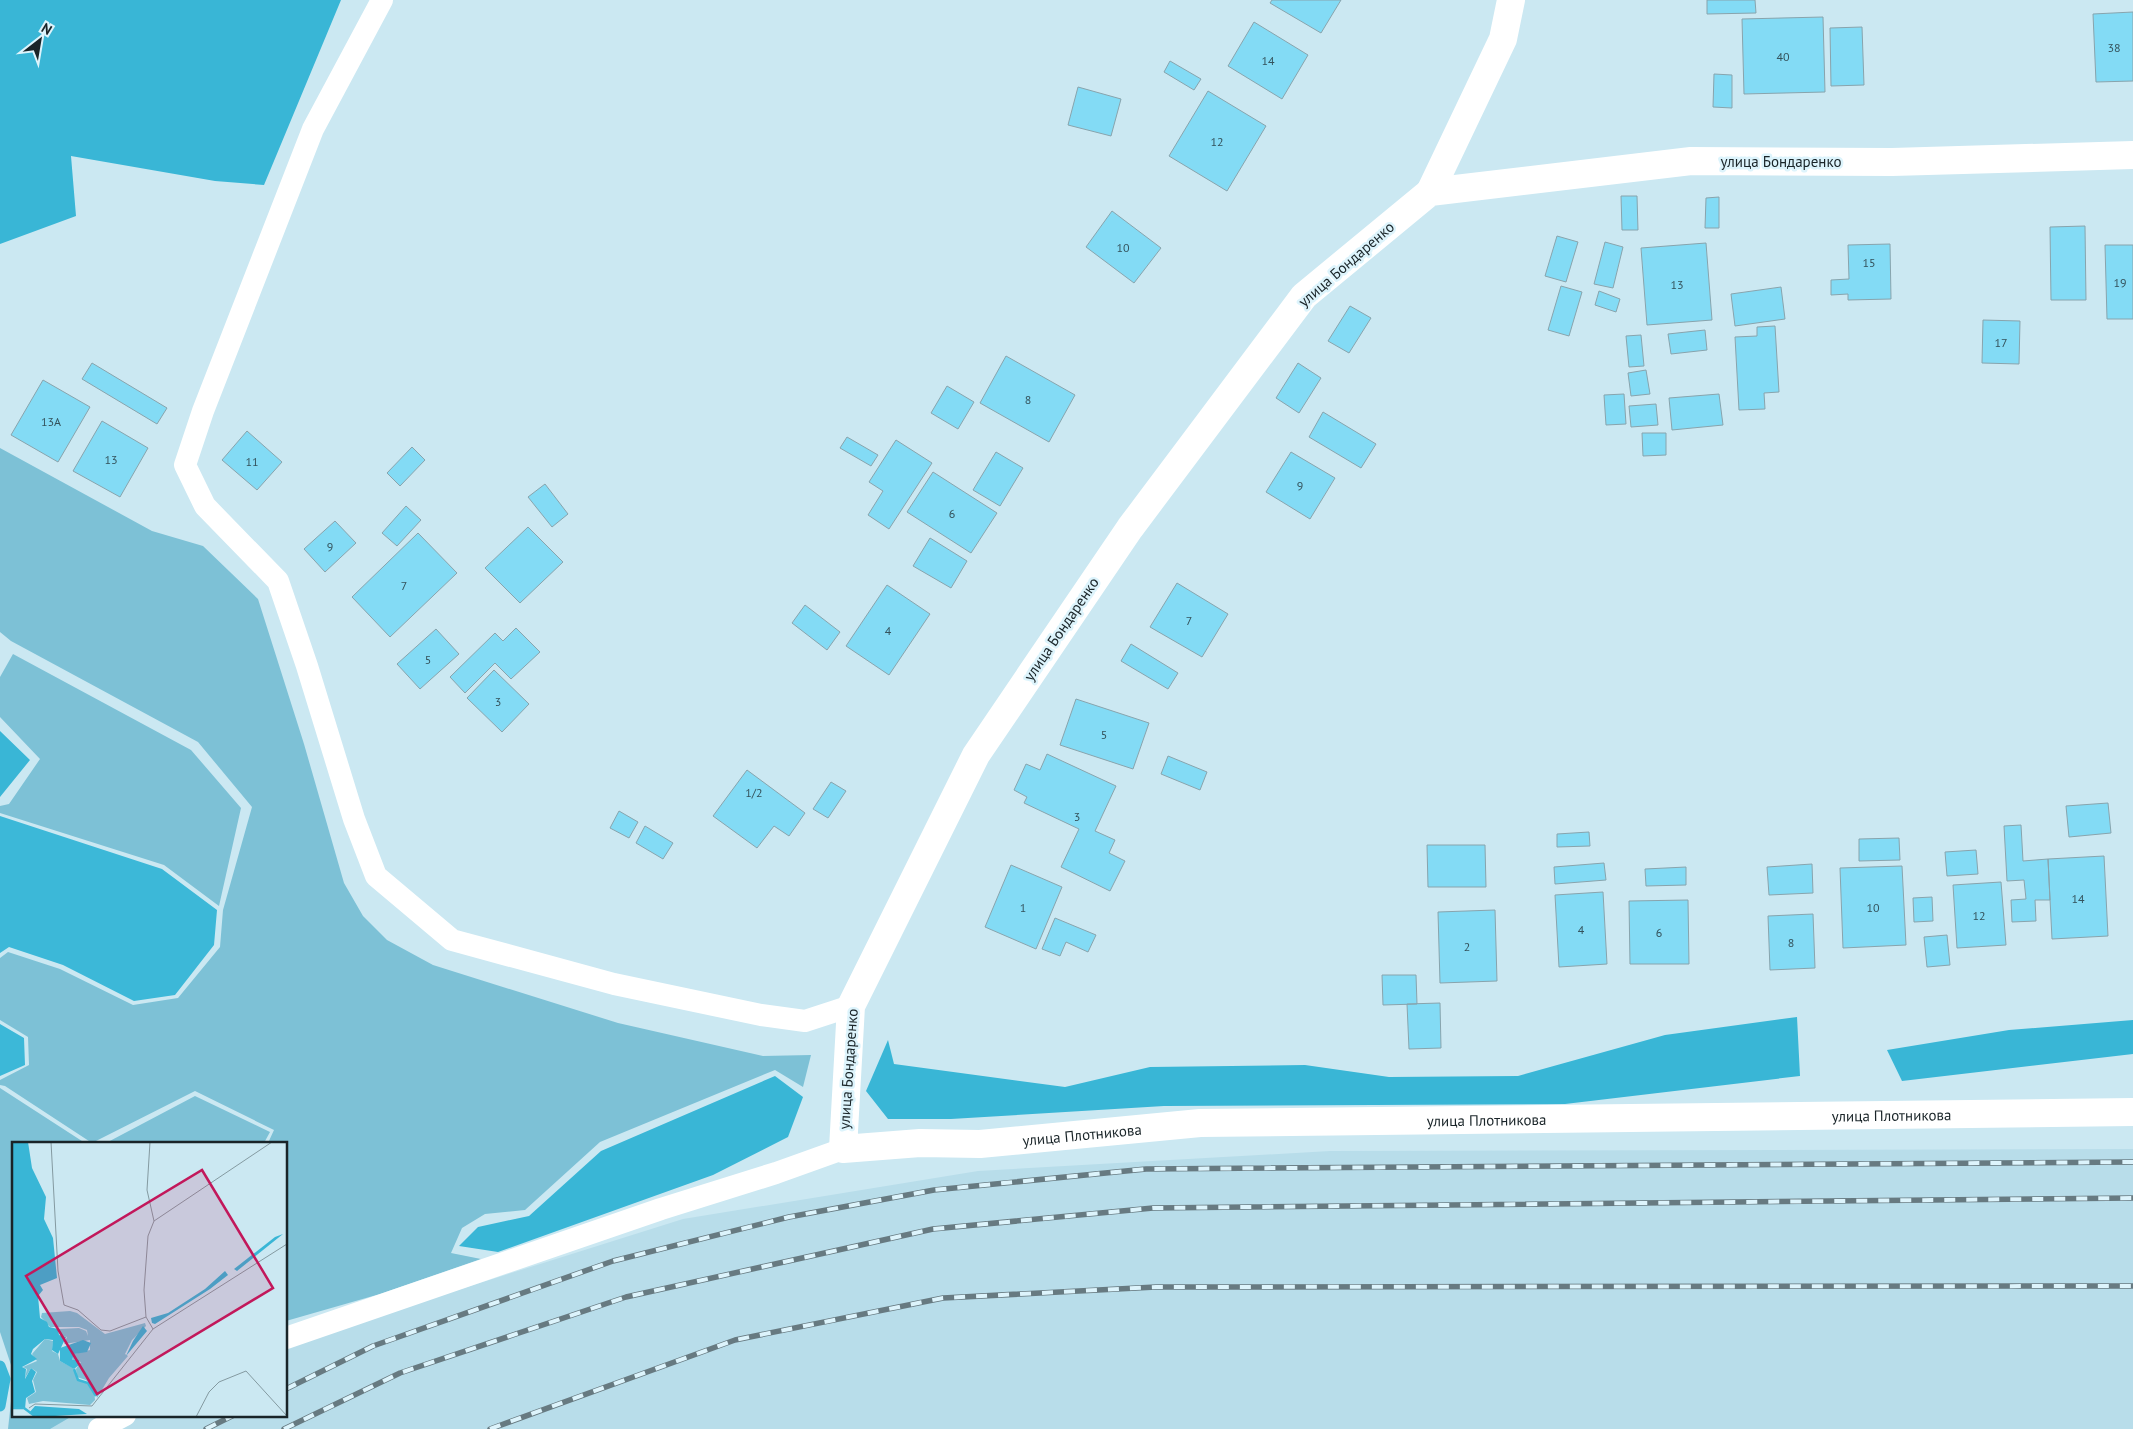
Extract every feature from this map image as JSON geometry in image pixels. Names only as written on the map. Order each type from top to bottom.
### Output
[{"type":"street","name":"улица Бондаренко","points":[[843,1149],[851,1006],[976,755],[1130,528],[1304,296],[1430,192],[1503,39],[1511,0]]},
{"type":"street","name":"улица Бондаренко","points":[[1430,192],[1691,161],[1892,162],[2133,155]]},
{"type":"street","name":"улица Плотникова","points":[[843,1149],[920,1143],[980,1144],[1200,1123],[2133,1112]]},
{"type":"lane","points":[[382,0],[313,129],[185,465],[205,506],[278,581],[307,666],[354,819],[376,876],[452,940],[614,984],[761,1015],[805,1021],[851,1006]]},
{"type":"lane","points":[[288,1337],[660,1209],[776,1173],[843,1149]]},
{"type":"lane","points":[[99,1429],[123,1416]]},
{"type":"shaded area","points":[[0,0],[341,0],[264,185],[215,181],[71,156],[76,216],[0,244]]},
{"type":"shaded area","points":[[0,448],[152,531],[203,546],[258,599],[304,744],[344,883],[363,916],[387,940],[433,965],[618,1023],[763,1056],[811,1055],[803,1087],[775,1070],[600,1142],[525,1210],[485,1214],[462,1228],[451,1253],[481,1259],[380,1294],[288,1320],[288,1142],[268,1142],[274,1130],[195,1091],[94,1142],[90,1142],[5,1086],[0,1085],[0,1080],[29,1065],[28,1037],[0,1020],[0,958],[8,952],[60,969],[133,1005],[178,998],[220,947],[223,910],[252,807],[198,742],[11,641],[0,632]]},
{"type":"shaded area","points":[[13,654],[191,750],[241,808],[219,906],[164,865],[0,813],[0,806],[9,804],[40,759],[0,717],[0,677]]},
{"type":"shaded area","points":[[0,731],[30,760],[0,797]]},
{"type":"shaded area","points":[[0,816],[162,869],[217,910],[214,945],[175,995],[134,1001],[63,965],[9,947],[0,953]]},
{"type":"shaded area","points":[[1797,1017],[1800,1076],[1565,1104],[1164,1106],[951,1119],[888,1119],[866,1091],[888,1040],[894,1064],[1065,1087],[1150,1067],[1305,1065],[1389,1077],[1518,1076],[1665,1035]]},
{"type":"shaded area","points":[[2133,1020],[2133,1054],[1902,1081],[1887,1050],[2009,1030]]},
{"type":"shaded area","points":[[0,1024],[24,1038],[25,1065],[0,1076]]},
{"type":"shaded area","points":[[775,1076],[803,1097],[788,1137],[713,1175],[498,1252],[459,1246],[478,1227],[529,1216],[601,1151]]},
{"type":"shaded area","points":[[0,1088],[83,1142],[12,1142],[12,1368],[0,1332]]},
{"type":"shaded area","points":[[195,1096],[270,1132],[265,1142],[108,1142]]},
{"type":"shaded area","points":[[2133,1149],[2133,1429],[16,1429],[57,1416],[288,1416],[288,1343],[683,1219],[978,1171],[1330,1151]]},
{"type":"shaded area","points":[[12,1392],[12,1416],[72,1416],[50,1429],[8,1429]]},
{"type":"building","points":[[1272,0],[1341,0],[1321,33],[1270,3]]},
{"type":"building","points":[[1707,0],[1755,0],[1756,13],[1707,14]]},
{"type":"building","points":[[2133,12],[2133,81],[2096,82],[2093,14]]},
{"type":"building","points":[[1823,17],[1825,92],[1744,94],[1742,19]]},
{"type":"building","points":[[1254,22],[1308,55],[1282,99],[1228,66]]},
{"type":"building","points":[[1862,27],[1864,85],[1831,86],[1830,28]]},
{"type":"building","points":[[1170,61],[1201,79],[1194,90],[1164,72]]},
{"type":"building","points":[[1714,74],[1732,75],[1732,108],[1713,107]]},
{"type":"building","points":[[1078,87],[1121,99],[1111,136],[1068,125]]},
{"type":"building","points":[[1208,91],[1266,126],[1227,191],[1169,156]]},
{"type":"building","points":[[1621,196],[1637,196],[1638,230],[1622,230]]},
{"type":"building","points":[[1719,197],[1719,228],[1705,228],[1706,198]]},
{"type":"building","points":[[1112,211],[1161,248],[1134,283],[1086,247]]},
{"type":"building","points":[[2085,226],[2086,300],[2051,300],[2050,227]]},
{"type":"building","points":[[1557,236],[1578,242],[1566,282],[1545,276]]},
{"type":"building","points":[[1605,242],[1623,247],[1613,288],[1594,284]]},
{"type":"building","points":[[1706,243],[1712,320],[1647,325],[1641,248]]},
{"type":"building","points":[[1890,244],[1891,299],[1848,300],[1848,294],[1831,295],[1831,280],[1849,279],[1848,245]]},
{"type":"building","points":[[2105,245],[2133,245],[2133,319],[2107,319]]},
{"type":"building","points":[[1561,286],[1582,292],[1569,336],[1548,330]]},
{"type":"building","points":[[1781,287],[1785,319],[1735,326],[1731,294]]},
{"type":"building","points":[[1599,291],[1620,299],[1616,312],[1595,305]]},
{"type":"building","points":[[1350,306],[1371,318],[1349,353],[1328,341]]},
{"type":"building","points":[[1983,320],[2020,321],[2019,364],[1982,363]]},
{"type":"building","points":[[1775,326],[1779,392],[1764,393],[1765,409],[1739,410],[1735,337],[1757,336],[1757,327]]},
{"type":"building","points":[[1705,330],[1707,350],[1671,354],[1668,334]]},
{"type":"building","points":[[1641,335],[1644,366],[1629,367],[1626,336]]},
{"type":"building","points":[[1006,356],[1075,395],[1049,442],[980,403]]},
{"type":"building","points":[[92,363],[167,408],[157,424],[82,379]]},
{"type":"building","points":[[1298,363],[1321,378],[1299,413],[1276,398]]},
{"type":"building","points":[[1646,370],[1650,394],[1631,396],[1628,373]]},
{"type":"building","points":[[43,380],[90,407],[58,462],[11,435]]},
{"type":"building","points":[[947,386],[974,402],[958,429],[931,413]]},
{"type":"building","points":[[1624,394],[1626,424],[1606,425],[1604,395]]},
{"type":"building","points":[[1719,394],[1723,425],[1672,430],[1669,398]]},
{"type":"building","points":[[1656,404],[1658,425],[1631,427],[1629,406]]},
{"type":"building","points":[[1323,412],[1376,444],[1361,468],[1309,437]]},
{"type":"building","points":[[102,421],[148,448],[120,497],[73,471]]},
{"type":"building","points":[[247,431],[282,462],[257,490],[222,460]]},
{"type":"building","points":[[1642,433],[1666,433],[1666,455],[1643,456]]},
{"type":"building","points":[[847,437],[878,455],[871,466],[840,448]]},
{"type":"building","points":[[896,440],[932,463],[889,529],[868,515],[883,491],[869,482]]},
{"type":"building","points":[[412,447],[425,460],[400,486],[387,473]]},
{"type":"building","points":[[996,452],[1023,468],[1000,506],[973,490]]},
{"type":"building","points":[[1291,452],[1335,478],[1310,519],[1266,492]]},
{"type":"building","points":[[933,472],[997,513],[971,553],[907,512]]},
{"type":"building","points":[[545,484],[568,514],[552,527],[528,497]]},
{"type":"building","points":[[406,506],[421,520],[397,546],[382,533]]},
{"type":"building","points":[[335,521],[356,543],[325,572],[304,549]]},
{"type":"building","points":[[528,527],[563,562],[520,603],[485,568]]},
{"type":"building","points":[[418,533],[457,573],[390,637],[352,597]]},
{"type":"building","points":[[930,538],[967,561],[951,588],[913,566]]},
{"type":"building","points":[[1177,583],[1228,614],[1202,657],[1150,627]]},
{"type":"building","points":[[887,585],[930,614],[889,675],[846,646]]},
{"type":"building","points":[[805,605],[840,632],[827,650],[792,623]]},
{"type":"building","points":[[516,628],[540,652],[511,679],[495,663],[465,693],[450,677],[495,633],[503,641]]},
{"type":"building","points":[[436,629],[459,654],[420,689],[397,664]]},
{"type":"building","points":[[1131,644],[1178,673],[1168,689],[1121,661]]},
{"type":"building","points":[[494,670],[529,704],[502,732],[467,698]]},
{"type":"building","points":[[1076,699],[1149,723],[1133,769],[1060,745]]},
{"type":"building","points":[[1047,754],[1116,786],[1095,831],[1115,840],[1109,853],[1125,861],[1110,891],[1061,867],[1079,829],[1024,803],[1027,797],[1014,790],[1026,764],[1040,770]]},
{"type":"building","points":[[1168,756],[1207,772],[1200,790],[1161,774]]},
{"type":"building","points":[[747,770],[805,813],[789,836],[774,826],[757,848],[713,816]]},
{"type":"building","points":[[831,782],[846,791],[828,818],[813,809]]},
{"type":"building","points":[[2108,803],[2111,833],[2069,837],[2066,806]]},
{"type":"building","points":[[619,811],[638,822],[629,838],[610,828]]},
{"type":"building","points":[[2021,825],[2023,861],[2048,859],[2050,900],[2035,900],[2036,921],[2012,922],[2011,900],[2026,899],[2024,880],[2007,881],[2004,826]]},
{"type":"building","points":[[645,826],[673,843],[663,859],[636,843]]},
{"type":"building","points":[[1589,832],[1590,846],[1557,847],[1557,834]]},
{"type":"building","points":[[1899,838],[1900,860],[1859,861],[1859,839]]},
{"type":"building","points":[[1427,845],[1485,845],[1486,887],[1428,887]]},
{"type":"building","points":[[1976,850],[1978,874],[1947,876],[1945,852]]},
{"type":"building","points":[[2104,856],[2108,936],[2052,939],[2048,859]]},
{"type":"building","points":[[1604,863],[1606,880],[1555,884],[1554,867]]},
{"type":"building","points":[[1812,864],[1813,893],[1769,895],[1767,867]]},
{"type":"building","points":[[1011,865],[1062,887],[1036,949],[985,927]]},
{"type":"building","points":[[1902,866],[1906,945],[1843,948],[1840,868]]},
{"type":"building","points":[[1686,867],[1686,885],[1646,886],[1645,869]]},
{"type":"building","points":[[2001,882],[2006,945],[1957,948],[1953,885]]},
{"type":"building","points":[[1603,892],[1607,964],[1559,967],[1555,895]]},
{"type":"building","points":[[1932,897],[1933,921],[1914,922],[1913,898]]},
{"type":"building","points":[[1688,900],[1689,964],[1630,964],[1629,901]]},
{"type":"building","points":[[1495,910],[1497,981],[1440,983],[1438,912]]},
{"type":"building","points":[[1813,914],[1815,968],[1770,970],[1768,916]]},
{"type":"building","points":[[1055,918],[1096,935],[1088,952],[1066,942],[1060,956],[1042,949]]},
{"type":"building","points":[[1947,935],[1950,965],[1927,967],[1924,937]]},
{"type":"building","points":[[1382,975],[1416,975],[1417,1004],[1383,1005]]},
{"type":"building","points":[[1440,1003],[1441,1048],[1409,1049],[1407,1004]]},
{"type":"waterway","points":[[0,1366],[5,1379],[0,1406]]},
{"type":"railway","points":[[288,1388],[373,1346],[613,1261],[789,1217],[934,1190],[1146,1169],[2133,1162]]},
{"type":"railway","points":[[284,1429],[400,1373],[626,1297],[933,1229],[1153,1208],[2133,1198]]},
{"type":"railway","points":[[490,1429],[735,1340],[943,1298],[1156,1287],[2133,1286]]},
{"type":"railway","points":[[206,1429],[232,1416]]}]
